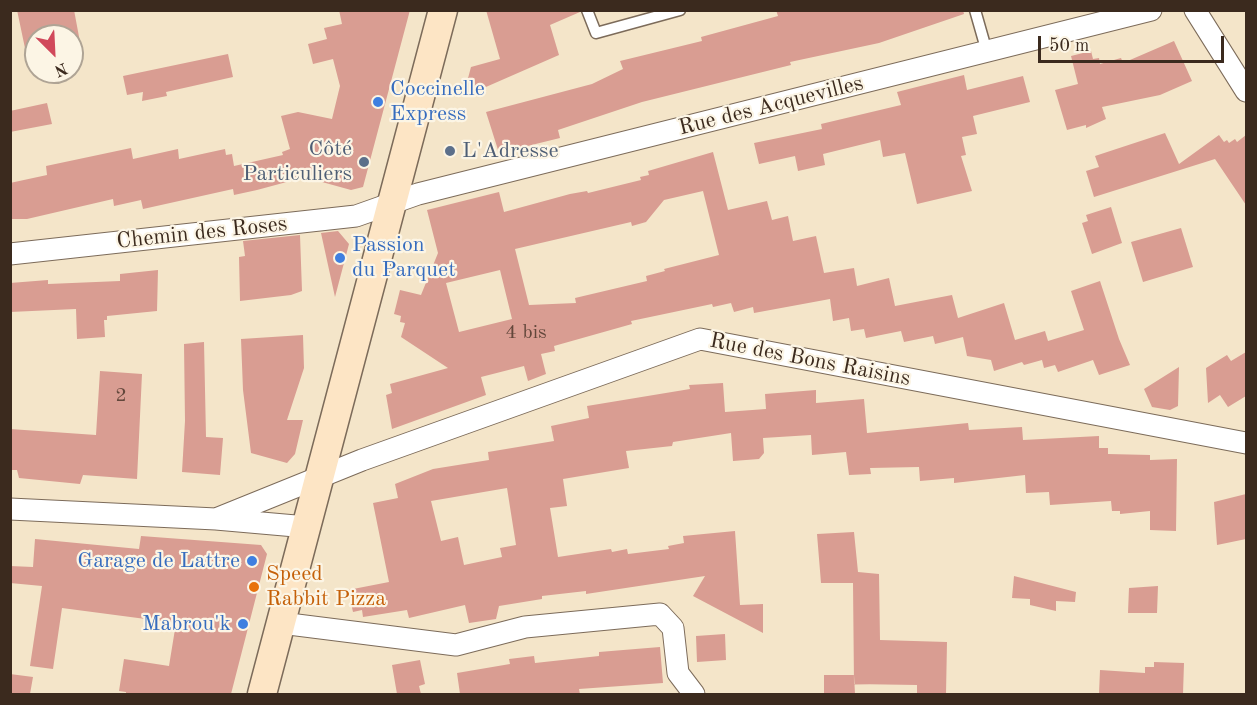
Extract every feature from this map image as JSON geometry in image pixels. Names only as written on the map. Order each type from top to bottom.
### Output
[{"type":"street","points":[[262,694],[442,10]]},
{"type":"street","name":"Rue des Acquevilles","points":[[392,204],[418,194],[1151,10]]},
{"type":"street","points":[[1195,10],[1246,91]]},
{"type":"street","name":"Chemin des Roses","points":[[10,254],[356,216],[392,204]]},
{"type":"street","name":"Rue des Bons Raisins","points":[[216,519],[320,477],[700,339],[1246,443]]},
{"type":"street","points":[[10,509],[216,519],[307,527]]},
{"type":"street","points":[[281,623],[456,645],[525,627],[660,614],[673,628],[678,673],[694,694]]},
{"type":"lane","points":[[587,10],[596,33],[680,10]]},
{"type":"lane","points":[[975,10],[987,52]]},
{"type":"building","points":[[17,10],[74,10],[77,24],[24,24],[24,43]]},
{"type":"building","points":[[339,10],[410,10],[363,187],[351,190],[322,182],[320,173],[234,195],[233,189],[143,209],[141,200],[114,206],[113,199],[27,219],[10,219],[10,183],[47,175],[46,166],[131,148],[133,159],[178,149],[179,159],[225,149],[226,155],[232,154],[234,166],[283,155],[282,152],[290,149],[281,116],[298,112],[332,119],[340,86],[333,59],[313,64],[308,44],[327,39],[324,28],[342,24]]},
{"type":"building","points":[[486,10],[580,10],[580,12],[550,25],[559,55],[463,97],[471,67],[500,59]]},
{"type":"building","points":[[776,10],[963,10],[964,14],[879,43],[790,62],[791,65],[642,102],[558,130],[560,138],[499,153],[486,112],[592,84],[623,69],[620,61],[702,41],[701,37],[778,16]]},
{"type":"building","points":[[1174,41],[1192,81],[1160,95],[1102,107],[1106,119],[1086,128],[1086,125],[1067,130],[1055,90],[1078,84],[1071,56],[1091,51],[1093,59],[1099,58],[1100,64],[1121,58],[1123,63]]},
{"type":"building","points":[[228,54],[233,77],[166,92],[167,96],[142,101],[143,92],[127,95],[123,76]]},
{"type":"building","points":[[964,75],[967,90],[1023,76],[1030,102],[973,116],[977,134],[962,137],[966,155],[961,156],[972,191],[917,204],[905,153],[883,157],[880,140],[823,154],[825,165],[798,171],[795,156],[759,164],[754,143],[822,129],[821,124],[901,105],[897,92]]},
{"type":"building","points":[[47,103],[52,124],[10,132],[10,111]]},
{"type":"building","points":[[1165,133],[1179,164],[1219,135],[1224,142],[1227,140],[1229,143],[1235,139],[1237,142],[1246,135],[1246,205],[1215,159],[1094,197],[1086,171],[1099,167],[1095,156]]},
{"type":"building","points":[[713,152],[728,210],[767,201],[772,220],[788,216],[793,241],[816,236],[824,273],[854,268],[857,286],[889,278],[895,306],[952,295],[958,318],[1004,303],[1015,340],[1045,331],[1048,341],[1084,330],[1071,291],[1100,281],[1130,365],[1099,375],[1093,360],[1058,372],[1055,365],[1044,368],[1042,360],[1024,365],[1022,362],[994,371],[991,360],[967,356],[963,337],[935,344],[933,336],[904,342],[901,331],[866,338],[864,329],[851,331],[849,318],[833,321],[830,299],[754,313],[753,307],[734,312],[731,303],[713,307],[712,304],[631,321],[632,324],[554,346],[555,351],[541,354],[546,374],[528,381],[524,366],[481,377],[486,395],[392,429],[386,395],[392,393],[390,384],[448,368],[401,337],[405,323],[400,322],[401,316],[394,314],[400,290],[421,295],[438,253],[427,210],[499,192],[504,212],[570,194],[587,191],[588,193],[641,180],[640,177],[649,175],[648,171]],"holes":[[[703,191],[719,255],[664,269],[665,271],[646,276],[647,281],[575,298],[576,303],[529,305],[515,249],[631,222],[632,226],[646,222],[664,200]],[[500,270],[512,319],[459,332],[446,283]]]},
{"type":"building","points":[[1111,207],[1122,243],[1092,254],[1082,223],[1088,221],[1086,215]]},
{"type":"building","points":[[1181,228],[1193,267],[1143,282],[1131,242]]},
{"type":"building","points":[[338,231],[349,244],[335,297],[321,233]]},
{"type":"building","points":[[300,235],[302,291],[291,295],[240,301],[239,257],[245,256],[243,241]]},
{"type":"building","points":[[158,270],[157,311],[107,316],[107,320],[104,320],[105,337],[77,339],[76,309],[10,312],[10,283],[48,280],[48,284],[120,281],[120,274]]},
{"type":"building","points":[[303,335],[304,368],[287,420],[303,420],[295,454],[287,463],[251,453],[243,390],[241,339]]},
{"type":"building","points":[[204,342],[206,437],[223,438],[220,475],[182,472],[185,421],[184,344]]},
{"type":"building","points":[[1246,352],[1246,396],[1228,407],[1220,395],[1208,403],[1206,368],[1227,355],[1231,361]]},
{"type":"building","points":[[1179,367],[1178,406],[1170,410],[1152,407],[1144,389]]},
{"type":"building","points":[[100,371],[142,374],[137,479],[83,475],[80,484],[19,478],[17,470],[10,470],[10,429],[96,435]]},
{"type":"building","points":[[723,383],[725,412],[766,409],[765,394],[816,390],[816,403],[864,399],[867,433],[968,423],[969,430],[1022,427],[1023,440],[1099,436],[1099,448],[1108,448],[1108,454],[1150,455],[1150,460],[1177,459],[1176,531],[1150,530],[1150,511],[1120,514],[1120,511],[1112,511],[1111,501],[1050,505],[1049,492],[1026,493],[1025,475],[954,483],[954,478],[920,481],[919,467],[870,468],[871,474],[849,475],[846,452],[812,455],[811,435],[763,438],[764,453],[759,459],[733,461],[731,433],[673,442],[672,446],[626,451],[629,468],[563,479],[567,506],[550,508],[558,557],[611,549],[612,552],[627,549],[628,554],[669,549],[668,546],[684,543],[683,536],[735,531],[740,605],[763,604],[763,633],[693,596],[705,576],[586,594],[586,591],[542,596],[542,599],[499,606],[496,619],[469,623],[465,605],[409,618],[407,610],[363,617],[362,610],[353,612],[348,590],[389,582],[373,503],[398,498],[395,484],[433,469],[489,460],[488,452],[554,441],[551,426],[589,418],[587,406],[690,389],[689,385]],"holes":[[[507,488],[516,545],[500,548],[502,557],[464,565],[458,537],[441,541],[431,501]]]},
{"type":"building","points":[[1246,494],[1246,539],[1217,545],[1214,502]]},
{"type":"building","points":[[854,532],[858,572],[879,574],[880,640],[947,642],[946,694],[917,694],[917,685],[854,684],[853,583],[821,583],[817,534]]},
{"type":"building","points":[[141,536],[261,545],[267,554],[231,694],[126,694],[126,692],[119,691],[124,659],[169,666],[176,623],[62,608],[53,669],[30,666],[42,586],[10,583],[10,566],[33,567],[35,539],[139,549]]},
{"type":"building","points":[[1014,576],[1076,592],[1075,602],[1056,601],[1056,611],[1030,605],[1030,599],[1012,598]]},
{"type":"building","points":[[1158,586],[1157,613],[1128,613],[1129,588]]},
{"type":"building","points":[[725,634],[726,660],[697,662],[696,636]]},
{"type":"building","points":[[660,647],[663,683],[579,689],[580,694],[460,694],[457,673],[510,664],[509,659],[534,656],[535,663],[599,656],[599,652]]},
{"type":"building","points":[[420,660],[425,684],[419,686],[421,694],[397,694],[392,665]]},
{"type":"building","points":[[1154,662],[1184,663],[1183,694],[1099,694],[1100,670],[1145,673],[1145,667],[1154,667]]},
{"type":"building","points":[[10,674],[33,677],[30,694],[10,694]]},
{"type":"building","points":[[824,675],[854,675],[855,694],[824,694]]},
{"type":"place","name":"Coccinelle Express","points":[[378,102]]},
{"type":"place","name":"L'Adresse","points":[[450,151]]},
{"type":"place","name":"Côté Particuliers","points":[[364,162]]},
{"type":"place","name":"Passion du Parquet","points":[[340,258]]},
{"type":"place","name":"Garage de Lattre","points":[[252,561]]},
{"type":"place","name":"Speed Rabbit Pizza","points":[[254,587]]},
{"type":"place","name":"Mabrou'k","points":[[243,624]]}]
